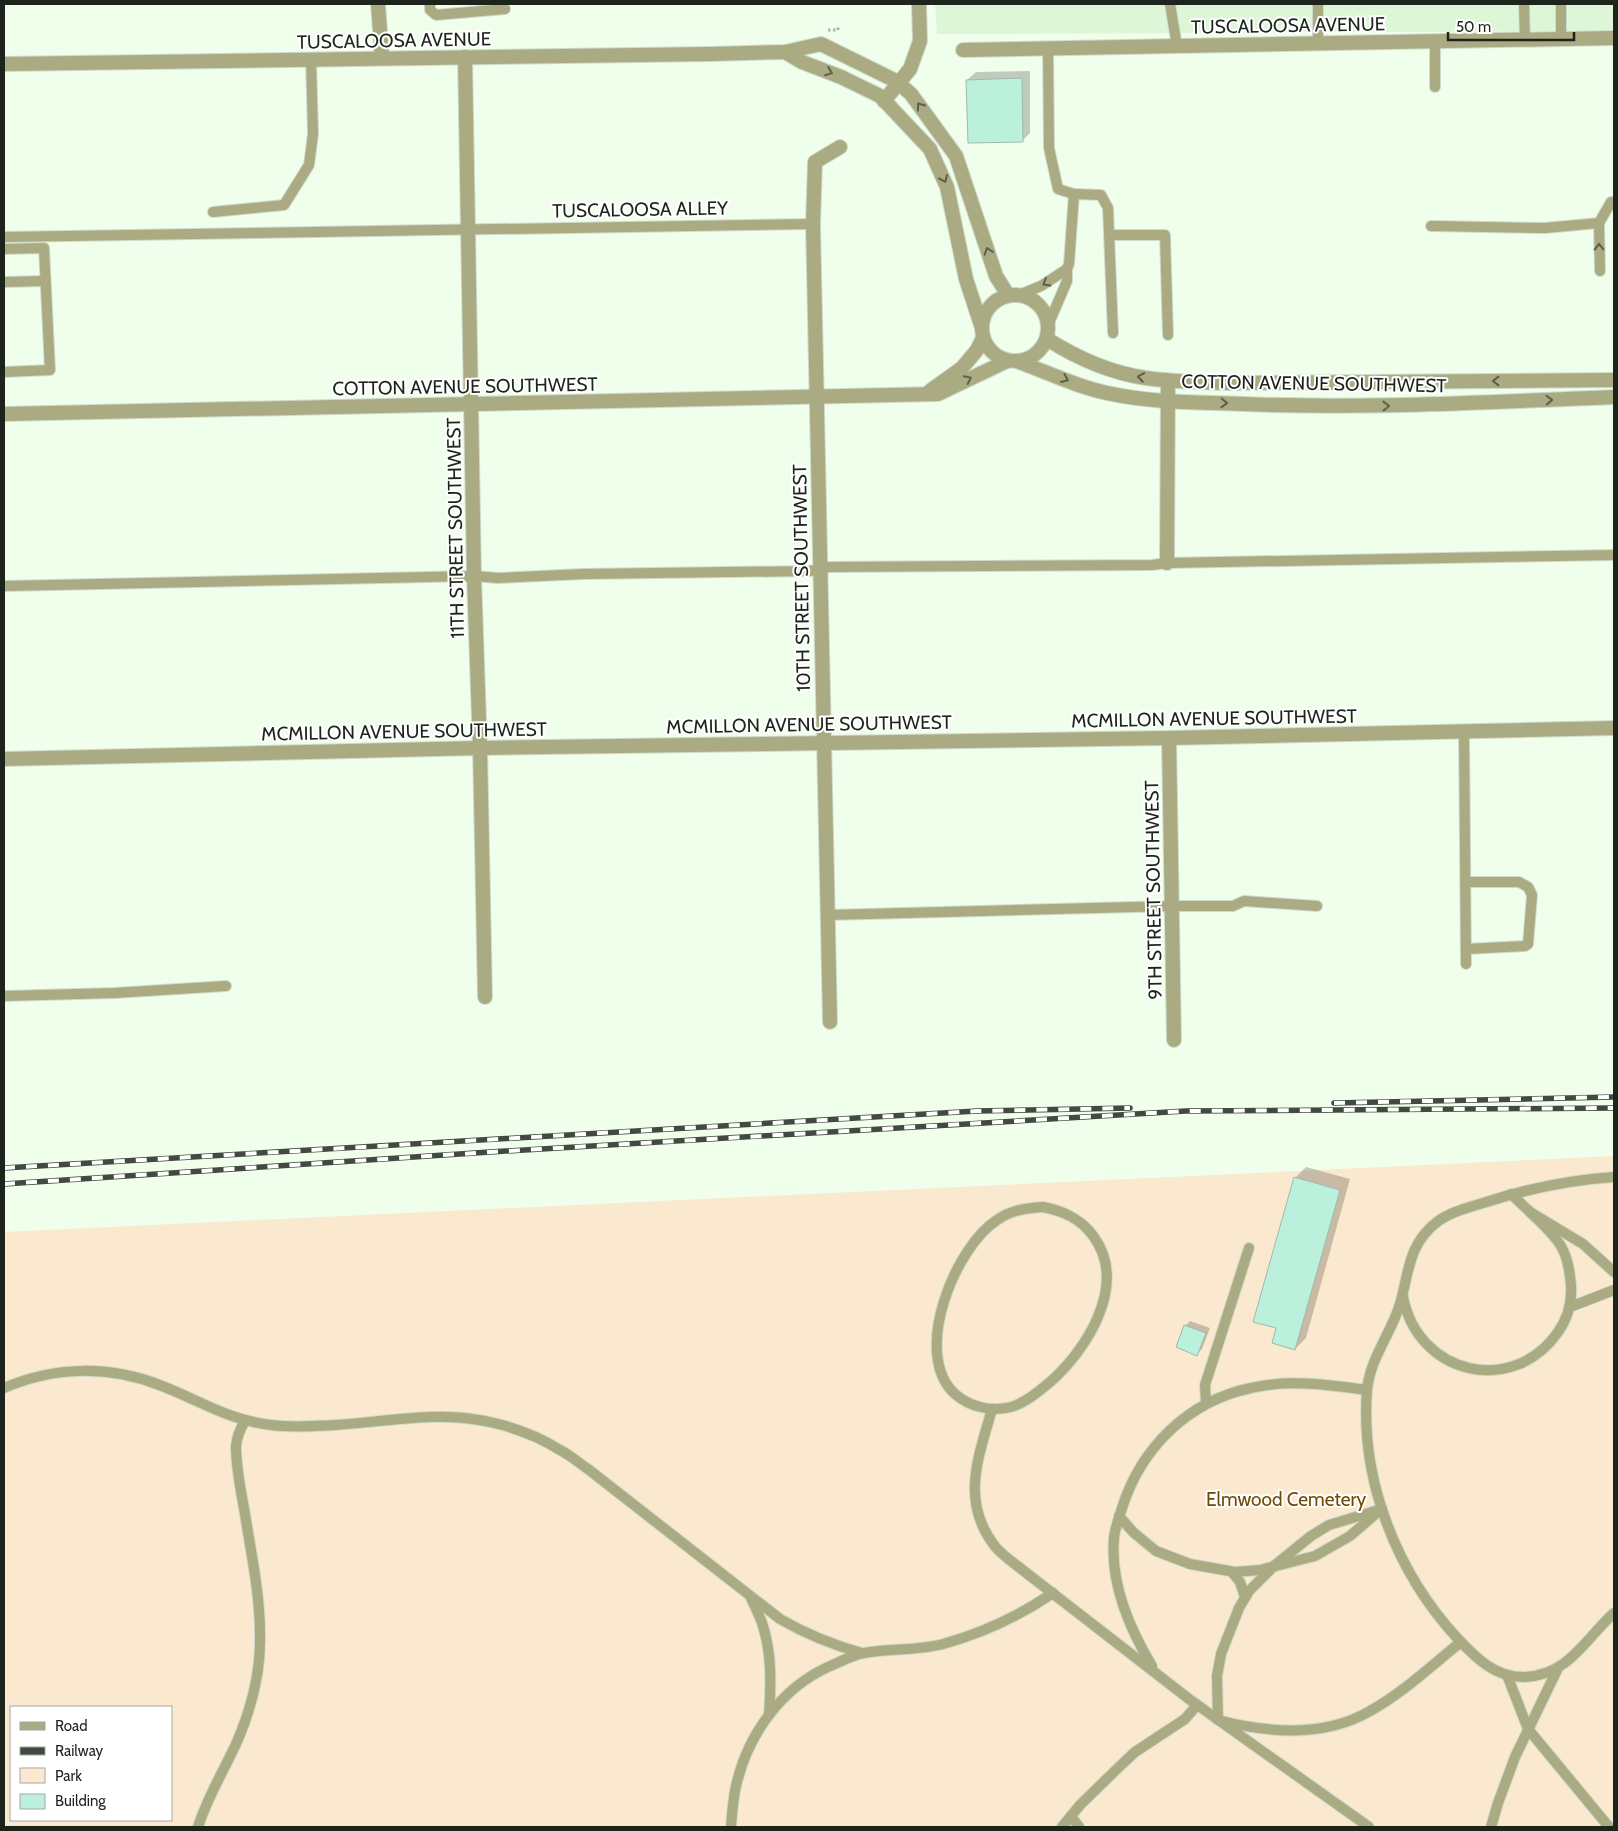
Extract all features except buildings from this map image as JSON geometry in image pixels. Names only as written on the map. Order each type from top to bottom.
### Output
[{"type":"street","points":[[378,4],[382,58]]},
{"type":"street","points":[[884,101],[910,69],[920,41],[919,4]]},
{"type":"street","name":"TUSCALOOSA AVENUE","points":[[963,50],[1614,38]]},
{"type":"street","name":"TUSCALOOSA AVENUE","points":[[4,64],[785,52],[821,44],[899,84],[911,94],[956,156],[996,276],[1013,295]]},
{"type":"street","points":[[785,52],[802,62],[841,76],[880,96],[930,148],[947,187],[966,279],[982,333],[988,348],[996,356],[1013,362],[1028,360],[1038,353],[1049,334],[1049,323],[1046,313],[1039,304],[1030,298],[1013,295],[997,300],[989,307],[984,316],[982,333],[976,350],[962,368],[928,393]]},
{"type":"street","name":"11TH STREET SOUTHWEST","points":[[465,57],[474,576],[480,748],[485,998]]},
{"type":"street","name":"10TH STREET SOUTHWEST","points":[[830,1022],[813,224],[816,162],[840,147]]},
{"type":"street","name":"COTTON AVENUE SOUTHWEST","points":[[1047,339],[1067,352],[1104,368],[1168,381],[1237,383],[1614,380]]},
{"type":"street","name":"COTTON AVENUE SOUTHWEST","points":[[4,414],[938,394],[1013,362],[1086,388],[1113,395],[1168,401],[1288,406],[1383,406],[1614,397]]},
{"type":"street","points":[[1167,563],[1168,381]]},
{"type":"street","name":"MCMILLON AVENUE SOUTHWEST","points":[[4,759],[480,748],[1170,738],[1614,728]]},
{"type":"street","name":"9TH STREET SOUTHWEST","points":[[1170,738],[1174,1040]]},
{"type":"lane","points":[[430,4],[430,10],[436,15],[504,10]]},
{"type":"lane","points":[[1170,4],[1177,46]]},
{"type":"lane","points":[[1318,4],[1318,43]]},
{"type":"lane","points":[[1524,4],[1525,40]]},
{"type":"lane","points":[[1561,4],[1561,39]]},
{"type":"lane","points":[[1435,41],[1435,87]]},
{"type":"lane","points":[[1048,48],[1050,148],[1058,190],[1074,194],[1100,195],[1108,208],[1113,333]]},
{"type":"lane","points":[[213,212],[284,204],[309,165],[313,134],[311,60]]},
{"type":"lane","points":[[1049,323],[1067,281],[1074,194]]},
{"type":"lane","points":[[1600,271],[1599,223],[1611,202],[1614,202]]},
{"type":"lane","points":[[1432,226],[1545,228],[1599,223]]},
{"type":"lane","name":"TUSCALOOSA ALLEY","points":[[4,237],[468,228],[813,224]]},
{"type":"lane","points":[[1110,235],[1166,235],[1168,335]]},
{"type":"lane","points":[[4,249],[44,248],[50,370],[4,372]]},
{"type":"lane","points":[[1013,295],[1042,286],[1067,269]]},
{"type":"lane","points":[[4,282],[45,280]]},
{"type":"lane","points":[[4,586],[810,571],[829,567],[1152,565],[1167,563],[1614,555]]},
{"type":"lane","points":[[1464,732],[1466,964]]},
{"type":"lane","points":[[1466,882],[1518,882],[1528,887],[1532,895],[1528,944],[1524,946],[1466,949]]},
{"type":"lane","points":[[828,915],[1233,906],[1244,901],[1317,906]]},
{"type":"lane","points":[[4,996],[114,993],[226,986]]},
{"type":"lane","points":[[1614,1177],[1573,1181],[1511,1194],[1448,1215],[1429,1229],[1415,1248],[1410,1259],[1403,1294],[1390,1330],[1374,1358],[1369,1372],[1367,1390],[1367,1436],[1378,1495],[1396,1546],[1406,1566],[1438,1615],[1461,1642],[1480,1660],[1492,1669],[1507,1675],[1524,1677],[1535,1676],[1558,1668],[1568,1662],[1590,1636],[1614,1613]]},
{"type":"lane","points":[[1403,1294],[1410,1319],[1426,1346],[1449,1361],[1463,1367],[1483,1370],[1502,1369],[1521,1363],[1546,1347],[1568,1316],[1572,1297],[1567,1261],[1562,1247],[1551,1232],[1511,1194]]},
{"type":"lane","points":[[1043,1207],[1057,1210],[1071,1216],[1082,1224],[1098,1243],[1106,1268],[1107,1281],[1097,1318],[1073,1359],[1057,1376],[1023,1402],[1012,1407],[992,1409],[972,1405],[961,1399],[952,1391],[940,1370],[937,1355],[937,1339],[944,1299],[968,1252],[996,1220],[1007,1214],[1032,1208],[1043,1207]]},
{"type":"lane","points":[[1530,1212],[1583,1244],[1614,1272]]},
{"type":"lane","points":[[1206,1404],[1206,1385],[1249,1248]]},
{"type":"lane","points":[[1570,1307],[1614,1290]]},
{"type":"lane","points":[[4,1388],[47,1373],[72,1370],[100,1371],[131,1376],[161,1385],[222,1414],[244,1421],[274,1426],[460,1417],[482,1420],[513,1428],[537,1437],[561,1450],[588,1469],[780,1619],[801,1632],[825,1642],[862,1653]]},
{"type":"lane","points":[[1156,1673],[1132,1632],[1119,1591],[1114,1545],[1119,1516],[1132,1480],[1149,1453],[1172,1428],[1206,1404],[1248,1388],[1267,1384],[1311,1384],[1367,1390]]},
{"type":"lane","points":[[992,1409],[978,1460],[974,1483],[976,1503],[983,1527],[994,1546],[1197,1705],[1369,1827]]},
{"type":"lane","points":[[198,1827],[212,1790],[245,1723],[256,1682],[259,1657],[261,1635],[257,1586],[238,1475],[236,1445],[239,1431],[244,1421]]},
{"type":"lane","points":[[1119,1516],[1133,1532],[1156,1551],[1190,1564],[1232,1572],[1260,1570],[1304,1560],[1325,1552],[1350,1536],[1382,1509]]},
{"type":"lane","points":[[1218,1720],[1217,1676],[1220,1654],[1245,1597],[1274,1566],[1298,1545],[1329,1526],[1382,1509]]},
{"type":"lane","points":[[1232,1572],[1240,1582],[1245,1597]]},
{"type":"lane","points":[[731,1827],[734,1798],[741,1767],[754,1739],[769,1715],[788,1693],[806,1679],[823,1669],[862,1653],[921,1648],[965,1637],[1006,1622],[1053,1593]]},
{"type":"lane","points":[[750,1597],[763,1625],[769,1649],[771,1688],[769,1715]]},
{"type":"lane","points":[[1218,1720],[1238,1725],[1280,1730],[1303,1730],[1341,1723],[1370,1711],[1461,1642]]},
{"type":"lane","points":[[1491,1827],[1507,1778],[1528,1729],[1558,1668]]},
{"type":"lane","points":[[1507,1675],[1528,1729],[1609,1827]]},
{"type":"lane","points":[[1062,1827],[1097,1787],[1135,1752],[1185,1720],[1197,1705]]},
{"type":"lane","points":[[1071,1816],[1079,1827]]},
{"type":"shaded area","points":[[935,4],[1614,4],[1614,31],[937,34]]},
{"type":"green space","name":"Elmwood Cemetery","points":[[1614,1156],[1614,1827],[4,1827],[4,1232]]},
{"type":"railway","points":[[1334,1103],[1614,1097]]},
{"type":"railway","points":[[4,1168],[977,1111],[1130,1108]]},
{"type":"railway","points":[[4,1184],[490,1152],[1186,1111],[1614,1108]]}]
